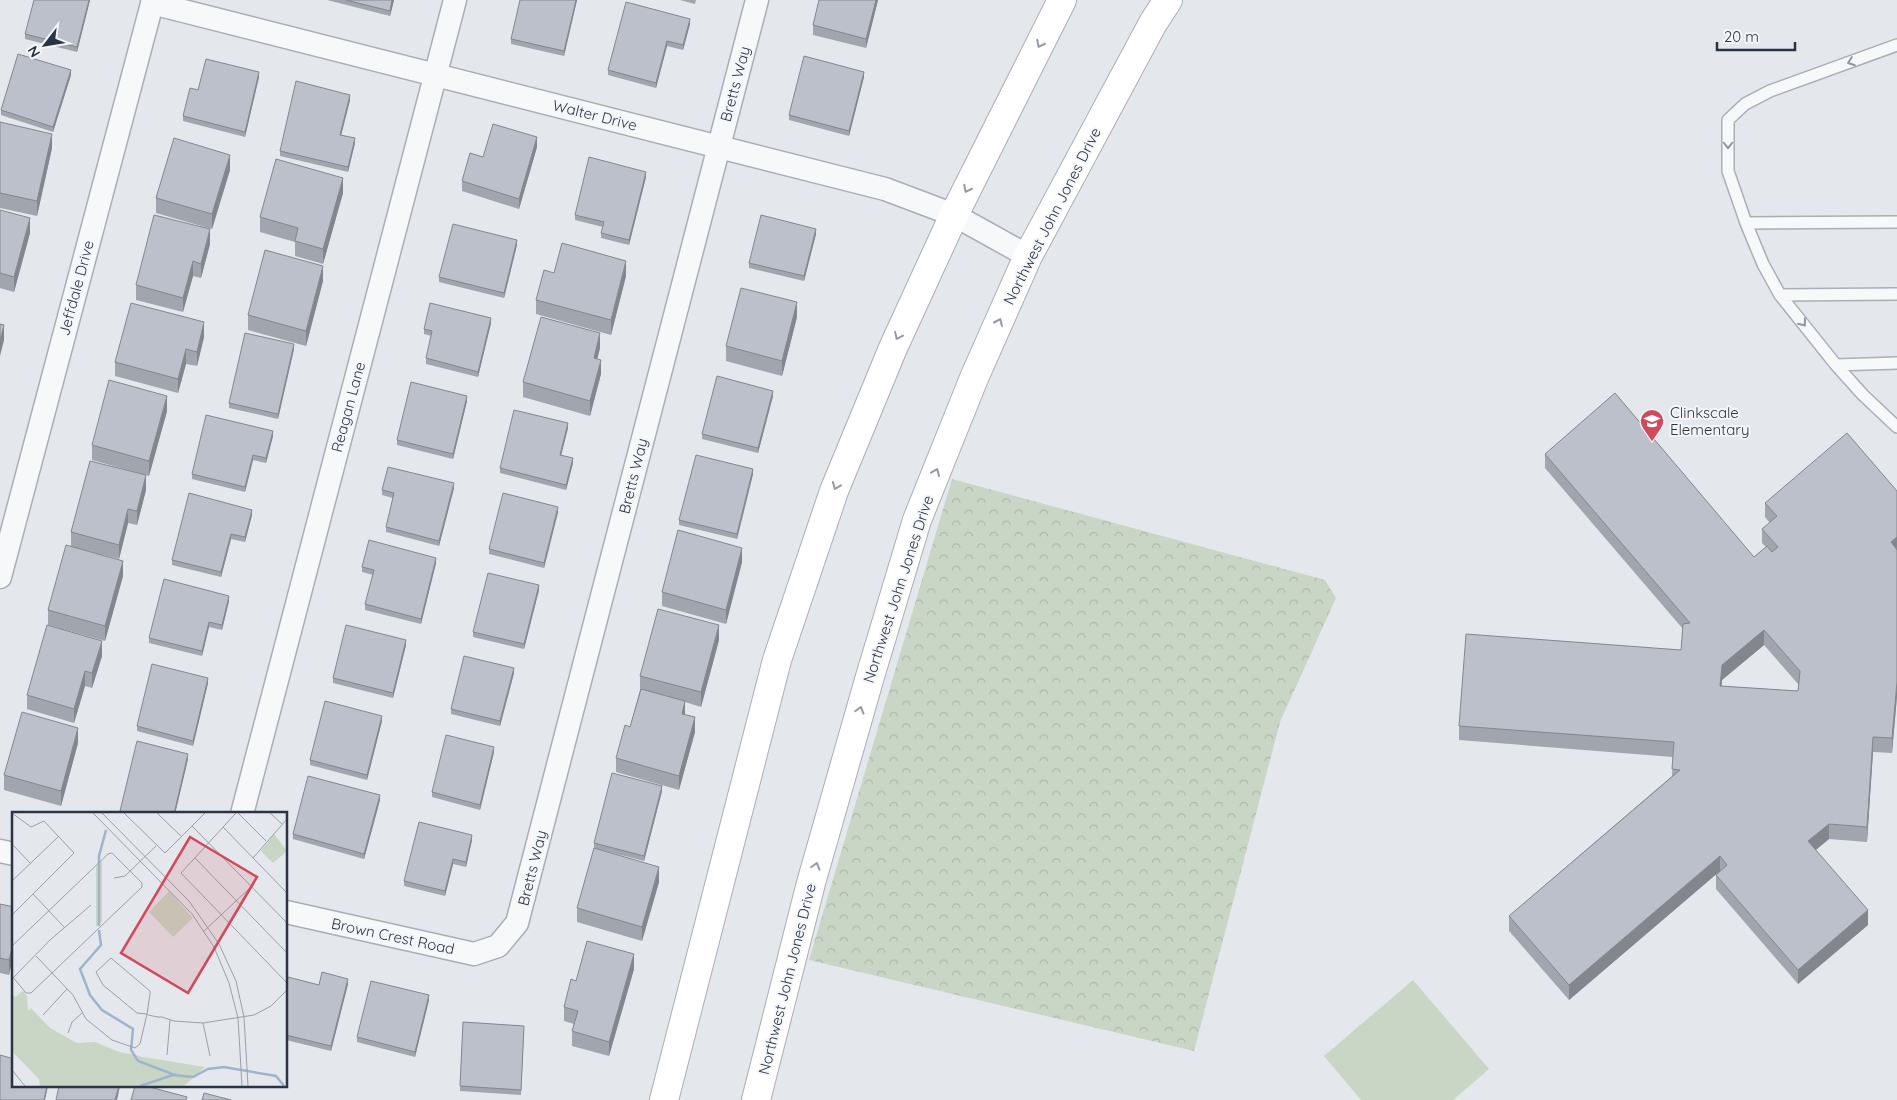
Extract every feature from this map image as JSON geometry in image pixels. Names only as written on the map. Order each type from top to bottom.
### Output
[{"type":"main road","points":[[664,1100],[777,660],[834,491],[893,348],[954,215],[1062,0]]},
{"type":"main road","name":"Northwest John Jones Drive","points":[[756,1100],[811,883],[917,520],[974,378],[1028,256],[1153,23],[1168,0]]},
{"type":"street","name":"Reagan Lane","points":[[243,812],[455,0]]},
{"type":"street","name":"Bretts Way","points":[[498,946],[517,923],[757,0]]},
{"type":"street","name":"Walter Drive","points":[[152,2],[885,189],[954,215],[1028,256]]},
{"type":"street","name":"Jeffdale Drive","points":[[0,577],[152,2]]},
{"type":"street","name":"Brown Crest Road","points":[[288,912],[474,954],[498,946]]},
{"type":"lane","points":[[1897,45],[1770,91],[1745,104],[1728,120],[1728,171],[1763,264],[1780,295],[1836,366],[1897,427]]},
{"type":"lane","points":[[1746,223],[1897,222]]},
{"type":"lane","points":[[1780,295],[1897,294]]},
{"type":"lane","points":[[1836,366],[1897,363]]},
{"type":"green space","points":[[952,479],[1325,580],[1336,598],[1280,722],[1194,1051],[809,960]]},
{"type":"green space","points":[[1413,980],[1489,1069],[1453,1100],[1361,1100],[1324,1056]]},
{"type":"building","points":[[34,0],[89,0],[77,47],[25,34]]},
{"type":"building","points":[[346,0],[392,0],[390,11]]},
{"type":"building","points":[[520,0],[576,0],[564,51],[511,39]]},
{"type":"building","points":[[819,0],[876,0],[866,39],[813,25]]},
{"type":"building","points":[[626,2],[690,19],[683,45],[667,41],[656,83],[608,70]]},
{"type":"building","points":[[18,54],[71,70],[53,127],[1,110]]},
{"type":"building","points":[[804,56],[864,72],[849,131],[789,115]]},
{"type":"building","points":[[206,59],[259,72],[245,132],[183,116],[190,88],[198,90]]},
{"type":"building","points":[[296,81],[350,95],[340,135],[355,138],[348,167],[280,151]]},
{"type":"building","points":[[0,122],[52,134],[37,201],[0,193]]},
{"type":"building","points":[[493,124],[537,137],[519,199],[462,181],[470,153],[483,157]]},
{"type":"building","points":[[174,138],[230,155],[212,214],[156,198]]},
{"type":"building","points":[[589,157],[646,172],[629,240],[601,233],[604,222],[575,215]]},
{"type":"building","points":[[276,159],[343,178],[323,249],[295,241],[298,228],[260,217]]},
{"type":"building","points":[[0,210],[30,218],[14,277],[0,273]]},
{"type":"building","points":[[154,215],[210,229],[201,264],[193,261],[183,298],[136,285]]},
{"type":"building","points":[[761,215],[816,229],[804,276],[749,263]]},
{"type":"building","points":[[453,224],[517,240],[504,293],[439,277]]},
{"type":"building","points":[[562,243],[626,261],[611,320],[536,300],[544,270],[554,273]]},
{"type":"building","points":[[265,250],[323,266],[306,331],[248,315]]},
{"type":"building","points":[[741,288],[797,302],[782,361],[726,346]]},
{"type":"building","points":[[131,303],[204,322],[197,352],[186,349],[178,379],[115,362]]},
{"type":"building","points":[[430,303],[491,318],[478,372],[426,358],[432,331],[424,329]]},
{"type":"building","points":[[541,317],[600,333],[594,358],[601,360],[590,401],[523,382]]},
{"type":"building","points":[[0,324],[4,325],[0,341]]},
{"type":"building","points":[[245,333],[294,344],[278,414],[229,403]]},
{"type":"building","points":[[717,376],[773,391],[758,448],[702,434]]},
{"type":"building","points":[[109,380],[167,396],[149,461],[92,445]]},
{"type":"building","points":[[411,382],[467,396],[453,454],[397,440]]},
{"type":"building","points":[[1615,393],[1754,557],[1767,546],[1772,552],[1778,547],[1762,529],[1777,516],[1765,503],[1847,433],[1897,491],[1897,537],[1891,542],[1897,550],[1897,682],[1892,738],[1873,737],[1867,827],[1829,824],[1808,841],[1868,910],[1798,970],[1716,875],[1727,865],[1720,856],[1569,985],[1509,916],[1680,770],[1672,769],[1674,742],[1459,726],[1466,634],[1681,650],[1683,624],[1690,623],[1545,454]],"holes":[[[1764,630],[1800,671],[1798,691],[1720,686],[1722,665]]]},
{"type":"building","points":[[514,410],[568,423],[560,455],[573,458],[566,485],[500,468]]},
{"type":"building","points":[[206,415],[273,431],[266,458],[253,455],[245,487],[192,474]]},
{"type":"building","points":[[696,455],[753,469],[737,534],[679,520]]},
{"type":"building","points":[[90,461],[146,475],[137,511],[128,509],[119,545],[71,532]]},
{"type":"building","points":[[388,467],[454,483],[439,541],[386,527],[394,493],[382,490]]},
{"type":"building","points":[[189,493],[252,510],[245,537],[231,534],[221,572],[172,560]]},
{"type":"building","points":[[503,493],[558,507],[544,563],[489,549]]},
{"type":"building","points":[[678,530],[742,548],[726,610],[662,592]]},
{"type":"building","points":[[369,540],[436,558],[421,619],[365,604],[374,570],[362,567]]},
{"type":"building","points":[[66,545],[123,561],[105,626],[48,610]]},
{"type":"building","points":[[488,573],[539,585],[524,644],[473,632]]},
{"type":"building","points":[[164,579],[229,596],[222,625],[209,622],[202,651],[149,638]]},
{"type":"building","points":[[658,609],[719,625],[701,692],[640,676]]},
{"type":"building","points":[[47,625],[102,641],[92,673],[85,671],[74,709],[27,695]]},
{"type":"building","points":[[346,625],[406,640],[393,693],[333,678]]},
{"type":"building","points":[[464,656],[514,668],[500,721],[451,709]]},
{"type":"building","points":[[152,664],[208,678],[193,741],[137,726]]},
{"type":"building","points":[[641,689],[685,701],[682,714],[695,717],[679,776],[616,758],[625,725],[630,727]]},
{"type":"building","points":[[325,701],[382,716],[367,775],[310,760]]},
{"type":"building","points":[[22,712],[78,728],[61,791],[4,775]]},
{"type":"building","points":[[446,735],[494,747],[480,805],[432,792]]},
{"type":"building","points":[[137,741],[188,754],[174,812],[120,811]]},
{"type":"building","points":[[612,773],[662,786],[644,856],[594,843]]},
{"type":"building","points":[[308,776],[380,795],[364,854],[293,834]]},
{"type":"building","points":[[419,822],[472,835],[466,862],[453,859],[445,891],[404,881]]},
{"type":"building","points":[[594,848],[659,867],[642,927],[577,908]]},
{"type":"building","points":[[0,904],[12,907],[12,948],[9,960],[0,958]]},
{"type":"building","points":[[587,941],[634,954],[609,1042],[572,1031],[578,1011],[564,1007],[571,979],[576,981]]},
{"type":"building","points":[[322,972],[348,979],[331,1046],[288,1035],[288,977],[319,985]]},
{"type":"building","points":[[371,981],[429,995],[415,1052],[357,1037]]},
{"type":"building","points":[[463,1022],[524,1026],[521,1090],[460,1086]]},
{"type":"building","points":[[0,1055],[12,1058],[12,1088],[47,1088],[44,1100],[0,1100]]},
{"type":"building","points":[[59,1088],[118,1088],[115,1100],[56,1100]]},
{"type":"building","points":[[134,1088],[153,1088],[187,1097],[186,1100],[131,1100]]},
{"type":"building","points":[[204,1093],[231,1100],[202,1100]]},
{"type":"place","name":"Clinkscale Elementary","points":[[1652,442]]}]
